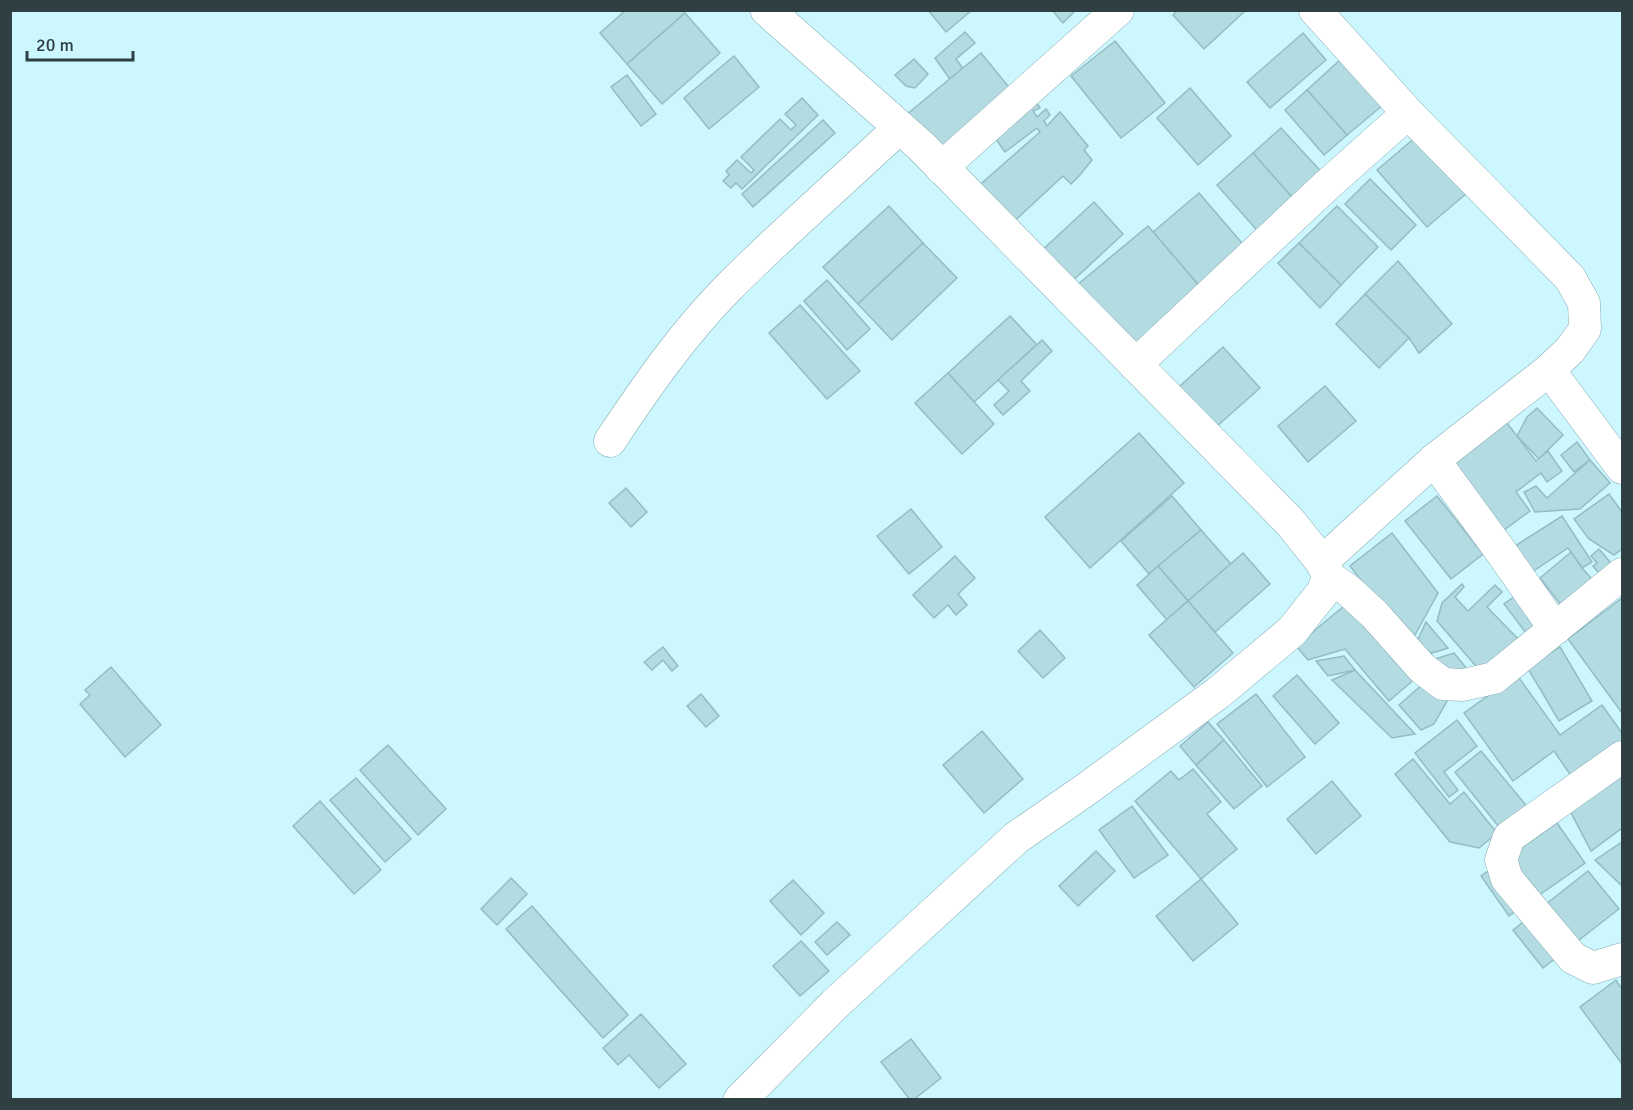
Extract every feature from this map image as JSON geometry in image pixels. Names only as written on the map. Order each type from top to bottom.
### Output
[{"type":"street","points":[[767,10],[900,127],[1290,522],[1325,569],[1375,615],[1422,668],[1443,684],[1463,685],[1494,678],[1623,574]]},
{"type":"street","points":[[941,168],[1118,10]]},
{"type":"street","points":[[740,1100],[835,1004],[1016,838],[1218,693],[1292,631],[1323,592],[1325,569],[1434,460],[1549,370],[1570,350],[1585,329],[1584,303],[1570,278],[1408,113],[1315,10]]},
{"type":"street","points":[[1135,365],[1326,186],[1408,113]]},
{"type":"street","points":[[610,441],[681,341],[729,287],[900,127]]},
{"type":"street","points":[[1549,370],[1623,468]]},
{"type":"street","points":[[1434,460],[1555,629]]},
{"type":"street","points":[[1623,757],[1509,837],[1501,860],[1507,879],[1573,958],[1593,968],[1623,959]]},
{"type":"building","points":[[626,10],[683,10],[685,13],[627,64],[600,33]]},
{"type":"building","points":[[928,10],[972,10],[946,32]]},
{"type":"building","points":[[1052,10],[1076,10],[1063,23]]},
{"type":"building","points":[[1178,10],[1246,10],[1204,49],[1173,15]]},
{"type":"building","points":[[685,13],[720,53],[662,104],[627,64]]},
{"type":"building","points":[[965,32],[975,43],[956,59],[966,73],[954,85],[935,58]]},
{"type":"building","points":[[1303,33],[1326,60],[1270,108],[1247,82]]},
{"type":"building","points":[[1115,41],[1165,103],[1121,138],[1071,76]]},
{"type":"building","points":[[981,53],[1017,97],[943,158],[906,115]]},
{"type":"building","points":[[734,56],[759,87],[709,129],[684,98]]},
{"type":"building","points":[[1342,58],[1383,105],[1347,135],[1307,90]]},
{"type":"building","points":[[914,59],[928,74],[915,88],[906,86],[895,75]]},
{"type":"building","points":[[627,75],[656,114],[641,126],[611,87]]},
{"type":"building","points":[[1190,88],[1231,136],[1198,165],[1157,118]]},
{"type":"building","points":[[1307,90],[1347,135],[1324,155],[1285,110]]},
{"type":"building","points":[[802,98],[818,115],[742,189],[736,183],[731,188],[723,181],[729,175],[726,171],[737,160],[751,173],[754,170],[741,157],[780,119],[791,130],[796,125],[785,114]]},
{"type":"building","points":[[1034,99],[1040,108],[1033,111],[1037,117],[1046,109],[1050,115],[1044,121],[1047,126],[1060,112],[1088,146],[1084,150],[1092,160],[1071,184],[1063,176],[1008,227],[975,189],[1040,132],[1037,128],[1005,152],[993,135]]},
{"type":"building","points":[[823,120],[835,133],[753,207],[742,194]]},
{"type":"building","points":[[1281,128],[1327,178],[1298,204],[1253,153]]},
{"type":"building","points":[[1417,136],[1467,193],[1427,227],[1377,170]]},
{"type":"building","points":[[1253,153],[1298,204],[1262,236],[1217,185]]},
{"type":"building","points":[[1370,179],[1416,225],[1391,250],[1345,204]]},
{"type":"building","points":[[1199,193],[1247,249],[1201,288],[1153,232]]},
{"type":"building","points":[[1094,202],[1123,234],[1066,287],[1037,255]]},
{"type":"building","points":[[889,206],[923,243],[858,304],[823,267]]},
{"type":"building","points":[[1337,206],[1378,247],[1341,285],[1299,243]]},
{"type":"building","points":[[1148,226],[1201,288],[1134,354],[1077,285]]},
{"type":"building","points":[[923,243],[957,278],[892,340],[858,304]]},
{"type":"building","points":[[1299,243],[1341,285],[1320,308],[1278,263]]},
{"type":"building","points":[[1398,261],[1452,324],[1419,353],[1409,338],[1365,294]]},
{"type":"building","points":[[827,280],[870,329],[847,350],[804,301]]},
{"type":"building","points":[[1365,294],[1409,338],[1379,368],[1336,324]]},
{"type":"building","points":[[800,305],[860,371],[827,399],[769,333]]},
{"type":"building","points":[[1010,316],[1037,345],[974,402],[948,373]]},
{"type":"building","points":[[1042,340],[1052,351],[1021,381],[1030,391],[1003,415],[994,405],[1009,391],[998,380]]},
{"type":"building","points":[[1223,347],[1260,388],[1207,435],[1171,394]]},
{"type":"building","points":[[948,373],[994,424],[962,454],[915,403]]},
{"type":"building","points":[[1325,386],[1356,421],[1308,462],[1278,426]]},
{"type":"building","points":[[1537,408],[1563,435],[1539,459],[1517,436],[1527,417]]},
{"type":"building","points":[[1507,423],[1536,461],[1548,451],[1562,471],[1547,482],[1541,473],[1516,492],[1530,511],[1496,536],[1446,468]]},
{"type":"building","points":[[1139,433],[1184,483],[1090,568],[1045,517]]},
{"type":"building","points":[[1577,442],[1590,460],[1574,472],[1561,455]]},
{"type":"building","points":[[1590,460],[1610,483],[1580,509],[1535,512],[1524,492],[1536,486],[1547,498]]},
{"type":"building","points":[[626,488],[647,512],[631,527],[609,503]]},
{"type":"building","points":[[1609,494],[1622,512],[1622,549],[1614,555],[1589,539],[1574,519]]},
{"type":"building","points":[[1172,496],[1201,530],[1149,574],[1121,541]]},
{"type":"building","points":[[1437,496],[1483,554],[1451,579],[1405,521]]},
{"type":"building","points":[[911,509],[942,547],[909,574],[877,536]]},
{"type":"building","points":[[1562,516],[1592,562],[1582,568],[1568,548],[1532,572],[1515,546]]},
{"type":"building","points":[[1201,530],[1231,564],[1188,601],[1158,566]]},
{"type":"building","points":[[1392,533],[1438,593],[1410,644],[1350,566]]},
{"type":"building","points":[[1599,549],[1616,569],[1604,579],[1593,566],[1597,563],[1591,556]]},
{"type":"building","points":[[1571,552],[1600,588],[1568,614],[1540,578]]},
{"type":"building","points":[[1243,553],[1270,584],[1215,632],[1188,601]]},
{"type":"building","points":[[955,556],[975,578],[958,594],[967,605],[956,615],[948,605],[934,618],[913,595]]},
{"type":"building","points":[[1158,566],[1188,601],[1167,620],[1137,585]]},
{"type":"building","points":[[1462,584],[1464,587],[1455,597],[1468,611],[1495,585],[1502,592],[1487,607],[1521,642],[1481,672],[1437,621],[1442,603]]},
{"type":"building","points":[[1515,596],[1539,629],[1529,637],[1504,604]]},
{"type":"building","points":[[1622,598],[1622,713],[1568,639]]},
{"type":"building","points":[[1188,601],[1233,653],[1194,687],[1149,635]]},
{"type":"building","points":[[1350,601],[1416,678],[1389,701],[1345,649],[1308,660],[1296,646]]},
{"type":"building","points":[[1426,622],[1448,648],[1422,656],[1415,646]]},
{"type":"building","points":[[1040,630],[1065,658],[1043,678],[1018,651]]},
{"type":"building","points":[[663,647],[678,666],[672,671],[663,660],[652,670],[644,662]]},
{"type":"building","points":[[1560,647],[1592,701],[1559,721],[1527,667]]},
{"type":"building","points":[[1454,653],[1473,676],[1425,662]]},
{"type":"building","points":[[1344,656],[1355,670],[1328,676],[1316,661]]},
{"type":"building","points":[[111,667],[161,725],[125,757],[80,704],[90,695],[85,690]]},
{"type":"building","points":[[1355,670],[1415,734],[1392,738],[1332,680]]},
{"type":"building","points":[[1297,675],[1339,723],[1315,744],[1273,696]]},
{"type":"building","points":[[1517,675],[1560,735],[1602,705],[1622,733],[1622,750],[1576,783],[1554,751],[1513,781],[1464,713]]},
{"type":"building","points":[[1424,683],[1449,698],[1434,724],[1421,730],[1399,705]]},
{"type":"building","points":[[701,694],[719,716],[706,727],[687,706]]},
{"type":"building","points":[[1256,694],[1305,757],[1267,787],[1217,724]]},
{"type":"building","points":[[1457,720],[1477,746],[1444,772],[1458,790],[1449,797],[1415,753]]},
{"type":"building","points":[[1208,722],[1224,740],[1196,765],[1180,746]]},
{"type":"building","points":[[982,731],[1023,779],[984,813],[943,765]]},
{"type":"building","points":[[1224,740],[1262,786],[1234,809],[1196,765]]},
{"type":"building","points":[[388,745],[446,809],[418,835],[360,770]]},
{"type":"building","points":[[1481,751],[1530,810],[1503,832],[1455,772]]},
{"type":"building","points":[[1413,759],[1450,804],[1464,792],[1497,833],[1479,848],[1450,842],[1395,774]]},
{"type":"building","points":[[1193,769],[1221,802],[1207,814],[1237,849],[1201,879],[1135,801],[1171,771],[1179,780]]},
{"type":"building","points":[[1622,773],[1622,828],[1591,851],[1567,805]]},
{"type":"building","points":[[356,778],[411,839],[385,862],[330,800]]},
{"type":"building","points":[[1332,781],[1361,816],[1316,854],[1287,819]]},
{"type":"building","points":[[320,801],[381,870],[354,894],[293,826]]},
{"type":"building","points":[[1132,806],[1168,855],[1134,878],[1099,830]]},
{"type":"building","points":[[1557,823],[1585,863],[1509,916],[1481,876]]},
{"type":"building","points":[[1622,842],[1622,886],[1595,860]]},
{"type":"building","points":[[1096,851],[1115,871],[1078,906],[1059,886]]},
{"type":"building","points":[[1588,871],[1619,909],[1543,968],[1513,930]]},
{"type":"building","points":[[511,878],[527,894],[497,925],[481,909]]},
{"type":"building","points":[[1201,879],[1238,924],[1193,961],[1156,916]]},
{"type":"building","points":[[793,880],[824,913],[801,935],[770,901]]},
{"type":"building","points":[[532,906],[628,1015],[603,1038],[506,929]]},
{"type":"building","points":[[837,922],[850,935],[827,955],[815,942]]},
{"type":"building","points":[[801,941],[829,971],[800,996],[773,966]]},
{"type":"building","points":[[1616,980],[1622,989],[1622,1064],[1580,1007]]},
{"type":"building","points":[[641,1014],[686,1064],[659,1088],[629,1055],[618,1065],[603,1048]]},
{"type":"building","points":[[911,1039],[941,1078],[913,1100],[910,1100],[881,1062]]}]
